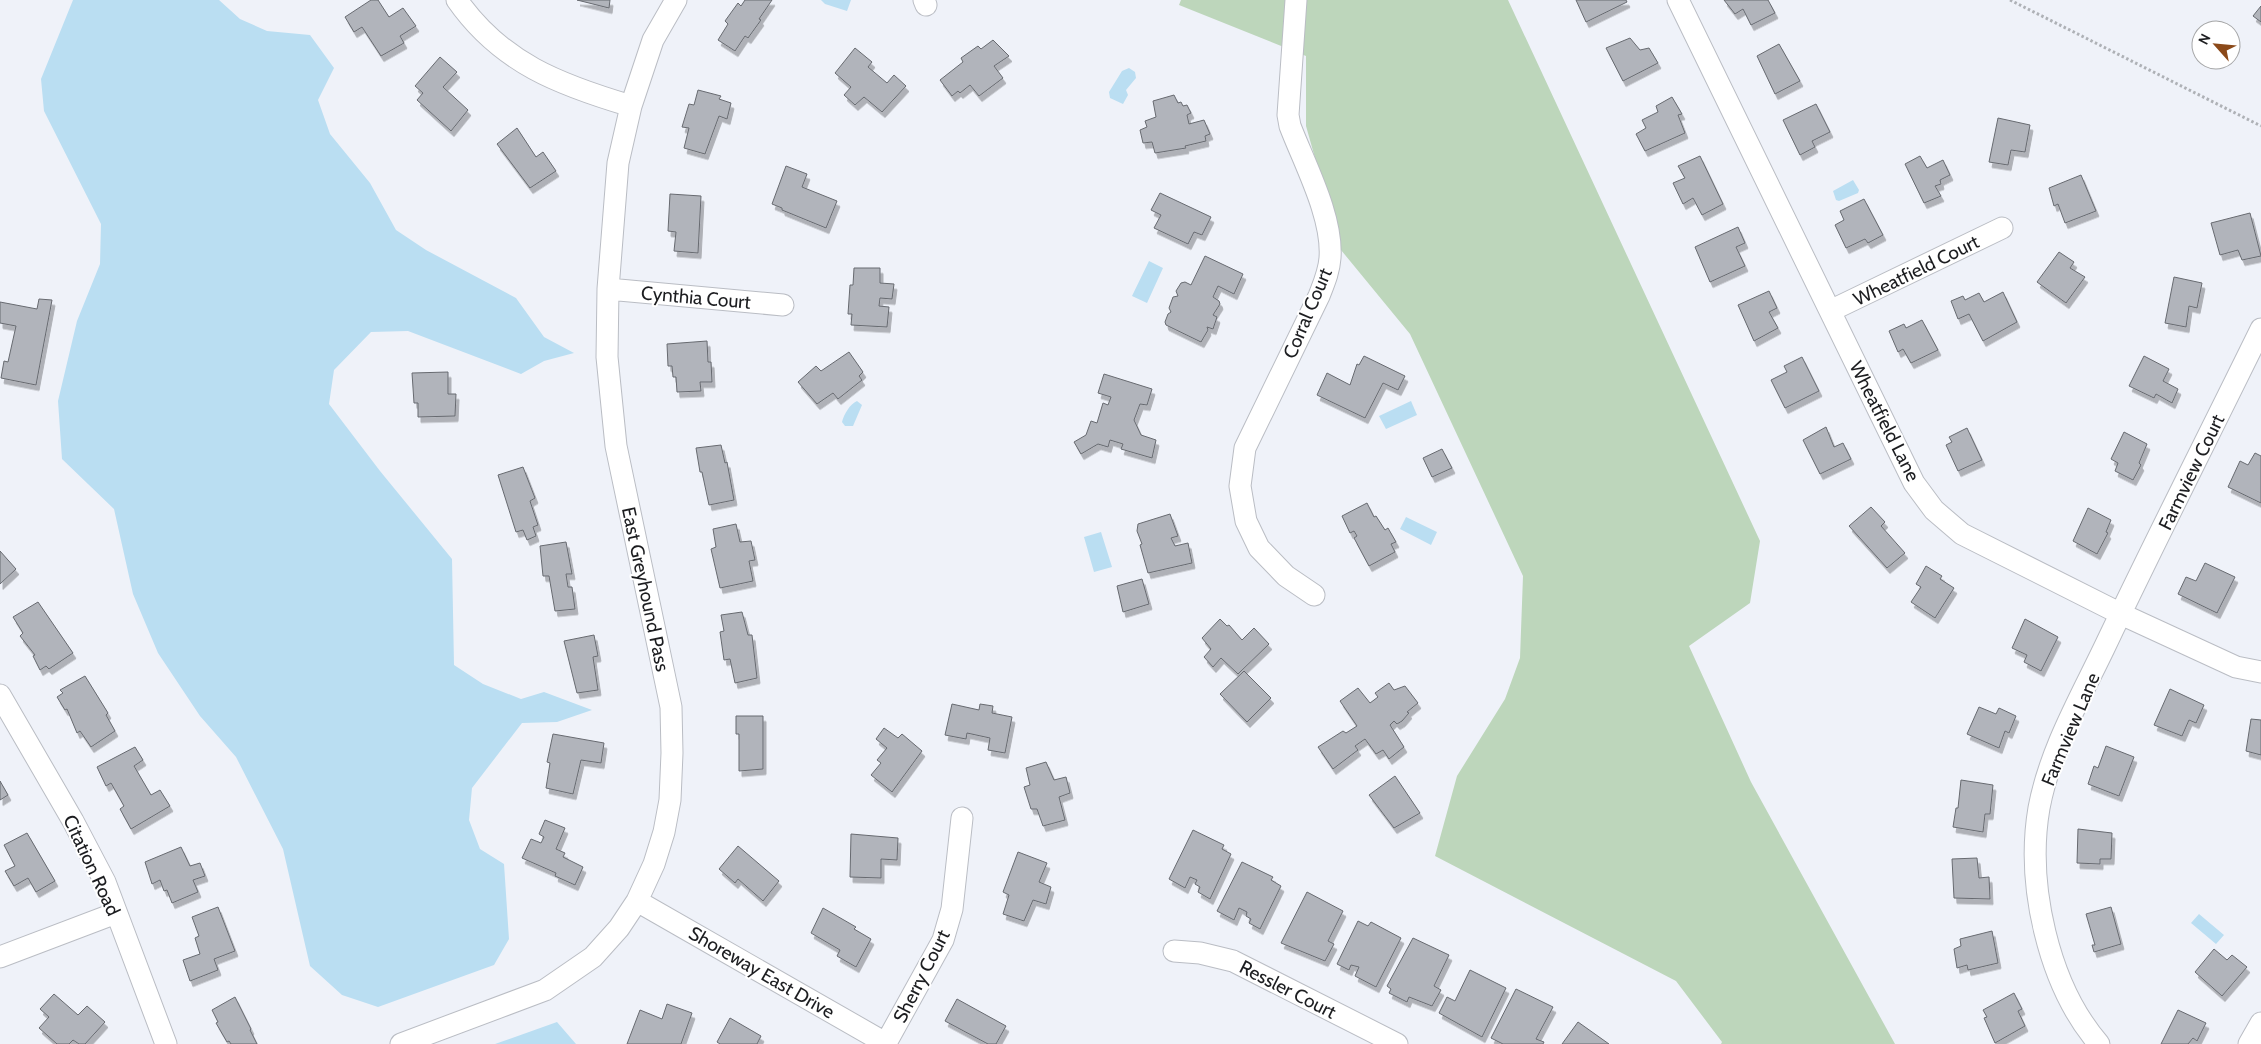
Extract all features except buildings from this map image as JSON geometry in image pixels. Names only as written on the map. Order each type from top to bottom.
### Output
[{"type":"street","points":[[457,0],[497,44],[527,66],[582,92],[631,106]]},
{"type":"street","name":"East Greyhound Pass","points":[[401,1044],[545,990],[593,957],[620,928],[637,901],[654,864],[664,832],[670,800],[671,707],[616,446],[607,358],[608,289],[618,163],[631,106],[653,40],[676,0]]},
{"type":"street","name":"Corral Court","points":[[1296,0],[1288,115],[1290,126],[1323,210],[1329,233],[1330,258],[1327,276],[1319,296],[1246,448],[1240,486],[1246,521],[1259,548],[1286,576],[1314,595]]},
{"type":"street","name":"Wheatfield Lane","points":[[1678,0],[1914,483],[1939,516],[1962,534],[2121,614],[2236,667],[2261,672]]},
{"type":"street","name":"Wheatfield Court","points":[[1830,311],[2002,228]]},
{"type":"street","name":"Cynthia Court","points":[[608,289],[784,305]]},
{"type":"street","name":"Farmview Court","points":[[2121,614],[2261,329]]},
{"type":"street","name":"Farmview Lane","points":[[2099,1044],[2075,1011],[2050,954],[2039,904],[2036,839],[2046,776],[2061,739],[2121,614]]},
{"type":"street","name":"Citation Road","points":[[0,695],[73,821],[105,882],[166,1044]]},
{"type":"street","name":"Sherry Court","points":[[886,1044],[942,940],[952,909],[962,818]]},
{"type":"street","name":"Shoreway East Drive","points":[[637,901],[886,1044]]},
{"type":"street","points":[[0,957],[116,913]]},
{"type":"street","name":"Ressler Court","points":[[1174,951],[1200,953],[1233,961],[1397,1044]]},
{"type":"street","points":[[2249,1044],[2261,1023]]},
{"type":"path","points":[[2010,0],[2261,126]]},
{"type":"green space","points":[[1181,0],[1508,0],[1760,541],[1750,603],[1689,646],[1751,782],[1895,1044],[1721,1044],[1722,1042],[1676,981],[1435,856],[1457,776],[1505,699],[1520,658],[1523,576],[1410,334],[1341,250],[1306,126],[1306,56],[1179,5]]},
{"type":"water","points":[[73,0],[219,0],[240,19],[267,31],[310,35],[334,68],[318,100],[330,134],[370,183],[396,230],[426,250],[516,298],[544,337],[574,353],[544,361],[521,374],[408,331],[371,332],[334,370],[329,404],[380,471],[452,559],[454,665],[483,684],[521,699],[544,692],[592,710],[557,722],[522,723],[472,788],[469,820],[480,849],[504,864],[509,939],[494,965],[378,1007],[342,995],[310,966],[283,849],[236,757],[200,716],[158,653],[133,594],[114,509],[62,459],[58,401],[77,321],[100,264],[101,224],[44,111],[41,79]]},
{"type":"water","points":[[821,0],[851,0],[847,11],[825,4]]},
{"type":"water","points":[[1129,68],[1135,72],[1136,78],[1126,90],[1128,95],[1123,104],[1110,98],[1109,92],[1122,71]]},
{"type":"water","points":[[1853,180],[1859,190],[1858,193],[1839,201],[1836,200],[1833,191]]},
{"type":"water","points":[[1149,261],[1163,268],[1147,303],[1132,296]]},
{"type":"water","points":[[857,401],[862,405],[853,426],[845,426],[842,422],[844,416],[854,402]]},
{"type":"water","points":[[1411,401],[1417,415],[1386,429],[1379,416]]},
{"type":"water","points":[[1406,517],[1437,532],[1431,545],[1400,529]]},
{"type":"water","points":[[1101,532],[1112,567],[1094,572],[1084,537]]},
{"type":"water","points":[[2199,914],[2224,935],[2216,944],[2191,923]]},
{"type":"water","points":[[557,1022],[576,1044],[495,1044]]}]
